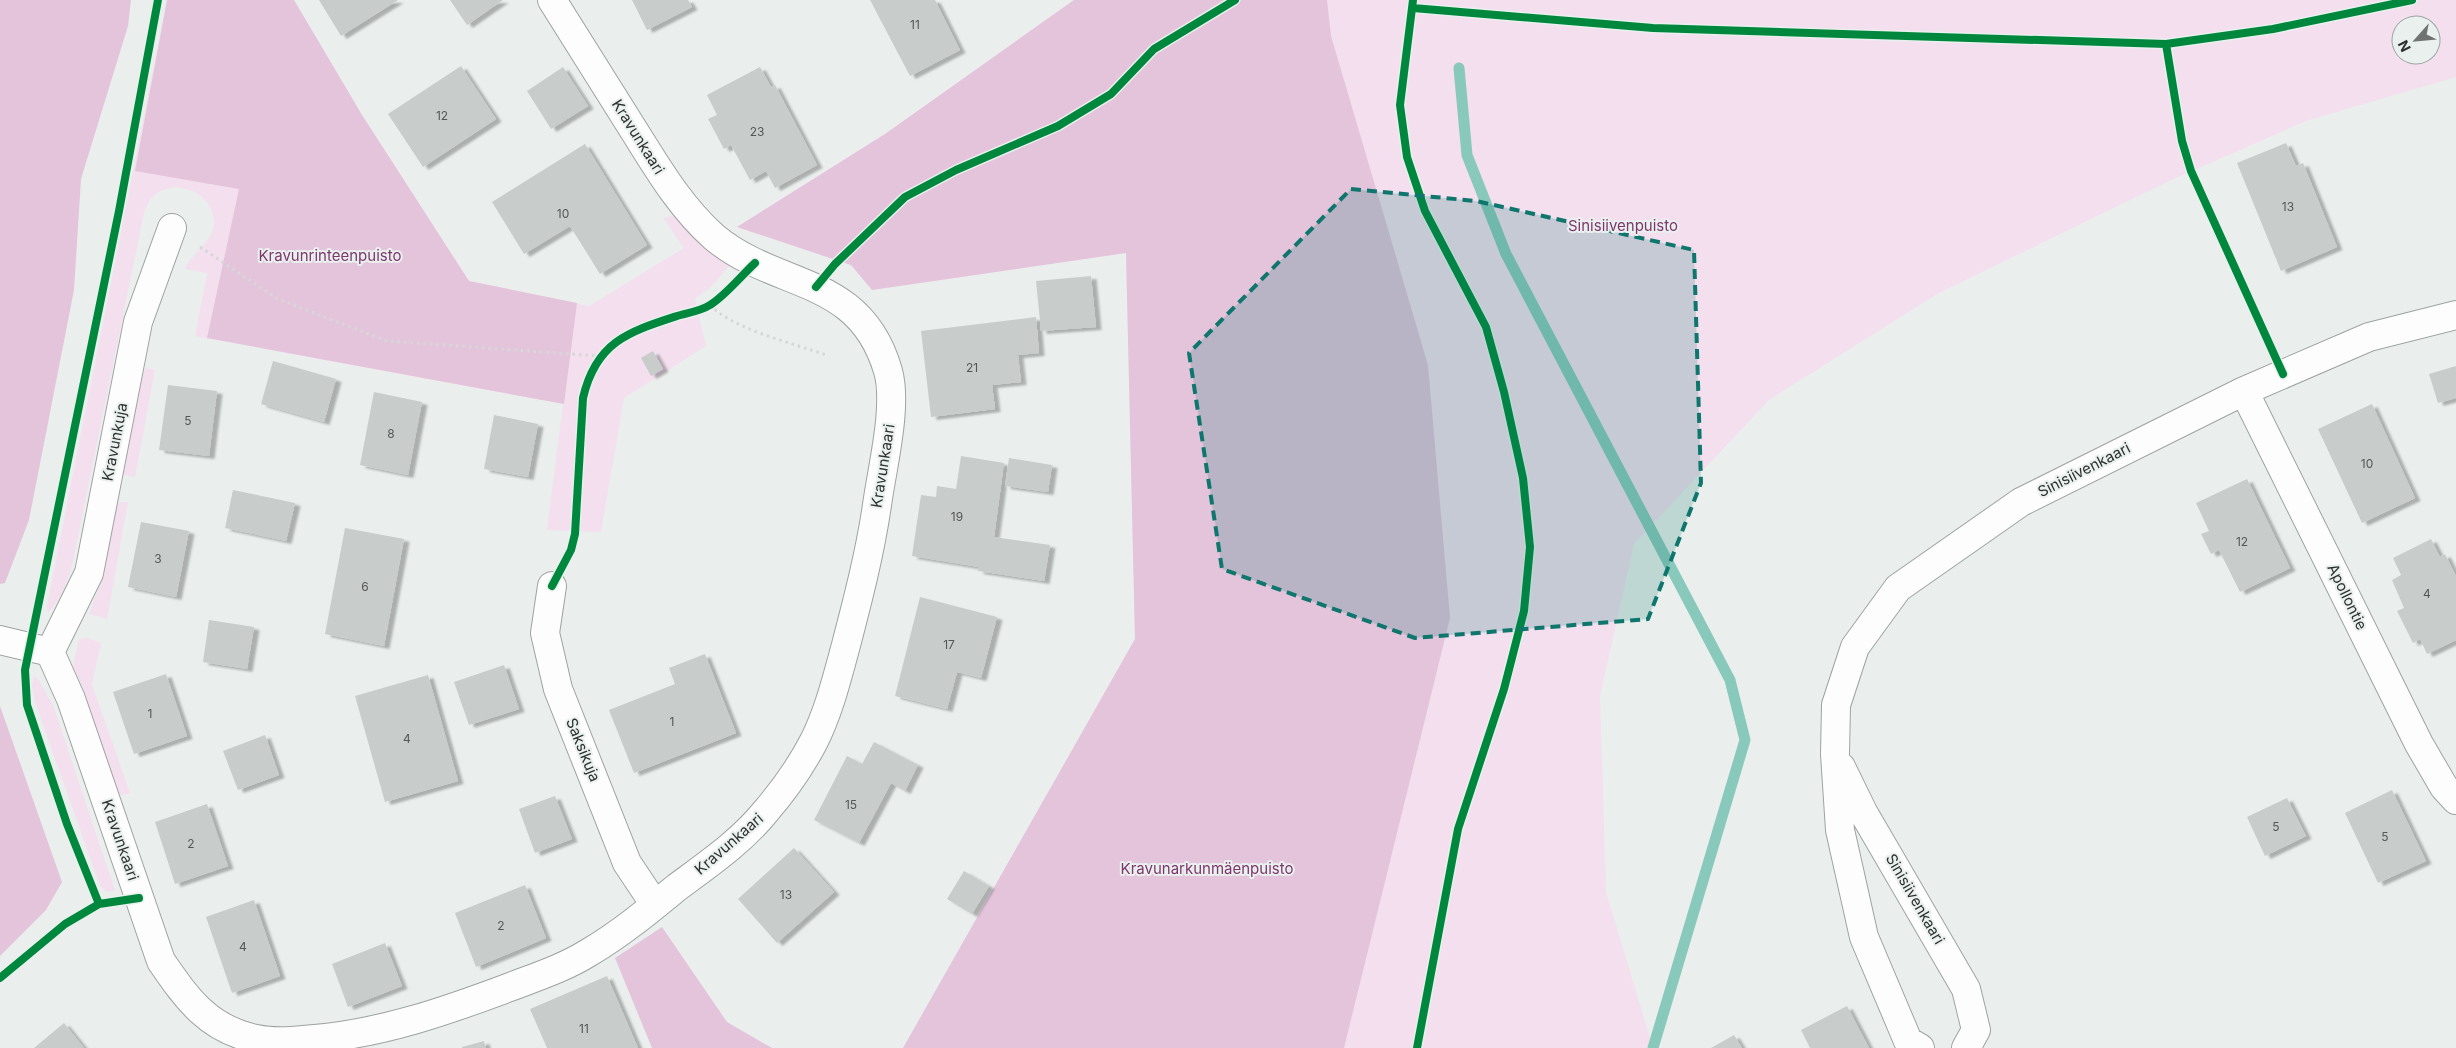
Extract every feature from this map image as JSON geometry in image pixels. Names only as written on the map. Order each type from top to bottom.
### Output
[{"type":"street","name":"Kravunkaari","points":[[50,652],[71,699],[161,961],[183,994],[200,1013],[239,1034],[255,1039],[274,1042],[342,1037],[374,1031],[451,1010],[550,971],[586,955],[655,905],[727,850],[764,814],[794,773],[820,729],[829,706],[865,571],[891,407],[889,373],[875,340],[862,319],[816,287],[755,263],[740,255],[714,236],[674,193],[552,0]]},
{"type":"street","name":"Kravunkuja","points":[[50,652],[89,573],[138,322],[172,228]]},
{"type":"street","name":"Sinisiivenkaari","points":[[1920,1048],[1908,1041],[1864,937],[1840,830],[1835,754],[1836,705],[1855,648],[1898,588],[2021,502],[2244,390],[2369,337],[2456,315]]},
{"type":"street","name":"Apollontie","points":[[2244,390],[2419,744],[2444,786],[2456,800]]},
{"type":"street","name":"Saksikuja","points":[[552,586],[545,633],[558,689],[628,863],[655,905]]},
{"type":"street","points":[[0,640],[50,652]]},
{"type":"street","name":"Sinisiivenkaari","points":[[1835,754],[1863,812],[1966,989],[1976,1030],[1966,1048]]},
{"type":"path","points":[[172,228],[278,299],[387,341],[601,357]]},
{"type":"path","points":[[701,308],[710,305],[716,299]]},
{"type":"path","points":[[710,305],[719,315],[739,324],[826,355]]},
{"type":"highlighted area","points":[[1351,189],[1476,201],[1694,250],[1701,483],[1648,619],[1415,638],[1222,569],[1189,353]]},
{"type":"green space","points":[[0,0],[131,0],[128,26],[81,179],[74,290],[29,520],[5,583],[0,584]]},
{"type":"green space","name":"Kravunrinteenpuisto","points":[[167,0],[294,0],[362,115],[469,281],[589,306],[684,248],[663,218],[677,215],[694,237],[729,266],[713,285],[695,299],[706,346],[624,398],[601,532],[547,530],[563,404],[195,336],[207,273],[185,269],[211,235],[214,221],[208,204],[202,197],[186,189],[168,188],[154,196],[144,213],[73,561],[64,589],[48,613],[47,606]]},
{"type":"green space","name":"Kravunrinteenpuisto","points":[[167,0],[294,0],[362,115],[469,281],[577,303],[564,404],[207,338],[239,189],[135,171]]},
{"type":"green space","name":"Sinisiivenpuisto","points":[[1074,0],[2456,0],[2456,77],[2306,121],[2169,181],[1937,294],[1769,400],[1634,544],[1600,696],[1606,892],[1653,1048],[903,1048],[1135,639],[1126,253],[872,290],[851,265],[737,227],[885,134]]},
{"type":"green space","name":"Kravunarkunmäenpuisto","points":[[1074,0],[1327,0],[1331,36],[1428,365],[1450,618],[1344,1048],[903,1048],[1135,639],[1126,253],[872,290],[851,265],[737,227],[885,134]]},
{"type":"green space","points":[[146,368],[155,370],[135,477],[123,475],[142,377]]},
{"type":"green space","points":[[120,502],[128,502],[107,619],[89,614],[103,577],[116,507]]},
{"type":"green space","points":[[88,638],[101,643],[92,684],[130,793],[119,796],[82,685],[73,667],[79,639]]},
{"type":"green space","points":[[34,675],[39,680],[53,705],[115,890],[107,892],[100,886],[35,702],[32,685]]},
{"type":"green space","points":[[0,706],[62,882],[46,910],[0,956]]},
{"type":"green space","points":[[662,927],[727,1022],[772,1048],[652,1048],[615,958]]},
{"type":"building","points":[[319,0],[398,0],[341,36]]},
{"type":"building","points":[[450,0],[503,0],[467,25]]},
{"type":"building","points":[[632,0],[688,0],[692,7],[647,30]]},
{"type":"building","points":[[870,0],[935,0],[960,50],[910,76]]},
{"type":"building","points":[[461,66],[496,119],[423,167],[388,114]]},
{"type":"building","points":[[563,67],[588,106],[551,129],[527,91]]},
{"type":"building","points":[[760,67],[771,87],[775,85],[817,165],[775,188],[766,171],[750,180],[731,145],[724,149],[708,119],[717,115],[707,95]]},
{"type":"building","points":[[2286,143],[2296,166],[2303,163],[2337,247],[2281,271],[2237,163]]},
{"type":"building","points":[[585,144],[647,245],[600,274],[570,226],[524,254],[492,202]]},
{"type":"building","points":[[1091,276],[1096,327],[1041,331],[1036,281]]},
{"type":"building","points":[[1036,317],[1039,353],[1018,355],[1021,382],[992,385],[995,409],[931,417],[921,331]]},
{"type":"building","points":[[653,351],[663,369],[651,376],[641,358]]},
{"type":"building","points":[[273,361],[336,379],[324,422],[261,404]]},
{"type":"building","points":[[2456,366],[2456,398],[2438,403],[2429,374]]},
{"type":"building","points":[[168,385],[217,391],[209,456],[159,450]]},
{"type":"building","points":[[374,392],[422,402],[408,475],[360,465]]},
{"type":"building","points":[[2372,404],[2415,498],[2362,523],[2318,429]]},
{"type":"building","points":[[494,415],[538,424],[528,477],[484,469]]},
{"type":"building","points":[[961,456],[1004,463],[994,537],[1050,545],[1044,581],[978,571],[979,567],[912,556],[921,495],[936,497],[937,486],[956,489]]},
{"type":"building","points":[[1009,458],[1052,465],[1048,492],[1005,486]]},
{"type":"building","points":[[2247,479],[2290,568],[2240,592],[2219,550],[2211,554],[2201,534],[2209,531],[2196,503]]},
{"type":"building","points":[[233,490],[295,503],[286,541],[225,528]]},
{"type":"building","points":[[141,522],[189,531],[176,597],[128,587]]},
{"type":"building","points":[[345,528],[404,539],[384,646],[325,634]]},
{"type":"building","points":[[2431,539],[2440,557],[2445,554],[2456,576],[2456,640],[2427,654],[2420,639],[2413,643],[2397,611],[2404,608],[2392,580],[2401,575],[2393,558]]},
{"type":"building","points":[[920,597],[997,617],[981,678],[957,672],[947,709],[895,696]]},
{"type":"building","points":[[209,620],[254,627],[247,669],[203,662]]},
{"type":"building","points":[[705,654],[736,733],[634,773],[609,710],[675,684],[669,668]]},
{"type":"building","points":[[504,665],[519,709],[469,725],[454,682]]},
{"type":"building","points":[[166,674],[187,736],[134,754],[113,692]]},
{"type":"building","points":[[428,675],[458,781],[385,802],[355,696]]},
{"type":"building","points":[[265,735],[279,775],[238,790],[223,751]]},
{"type":"building","points":[[874,742],[918,765],[905,791],[891,783],[859,843],[814,820],[847,756],[862,764]]},
{"type":"building","points":[[2392,790],[2426,861],[2378,883],[2345,813]]},
{"type":"building","points":[[555,796],[572,839],[535,853],[519,809]]},
{"type":"building","points":[[2287,798],[2306,836],[2265,856],[2247,817]]},
{"type":"building","points":[[207,804],[228,866],[175,884],[155,822]]},
{"type":"building","points":[[794,848],[834,892],[777,943],[738,899]]},
{"type":"building","points":[[964,871],[989,886],[972,914],[947,899]]},
{"type":"building","points":[[525,885],[546,938],[476,967],[455,913]]},
{"type":"building","points":[[254,900],[280,976],[232,993],[206,917]]},
{"type":"building","points":[[385,943],[402,986],[348,1007],[332,964]]},
{"type":"building","points":[[607,976],[638,1048],[547,1048],[530,1009]]},
{"type":"building","points":[[1847,1006],[1869,1048],[1810,1048],[1801,1030]]},
{"type":"building","points":[[64,1023],[84,1048],[34,1048]]},
{"type":"building","points":[[1734,1035],[1742,1048],[1711,1048]]},
{"type":"building","points":[[484,1041],[486,1048],[462,1048],[462,1047]]},
{"type":"waterway","points":[[1459,68],[1467,155],[1506,254],[1730,680],[1745,740],[1653,1048]]},
{"type":"cycle path","points":[[99,904],[67,824],[27,705],[25,670],[119,211],[158,0]]},
{"type":"cycle path","points":[[816,287],[835,264],[905,197],[956,170],[1058,126],[1111,94],[1154,49],[1235,0]]},
{"type":"cycle path","points":[[1413,0],[1400,105],[1407,157],[1425,211],[1486,327],[1504,392],[1523,478],[1530,547],[1524,611],[1504,689],[1458,829],[1417,1048]]},
{"type":"cycle path","points":[[1413,8],[1653,28],[2166,44],[2273,29],[2412,0]]},
{"type":"cycle path","points":[[2166,44],[2182,141],[2191,171],[2283,374]]},
{"type":"cycle path","points":[[552,586],[571,550],[575,534],[583,398],[596,364],[616,342],[629,334],[710,305],[755,263]]},
{"type":"cycle path","points":[[0,978],[65,924],[99,904],[139,898]]}]
